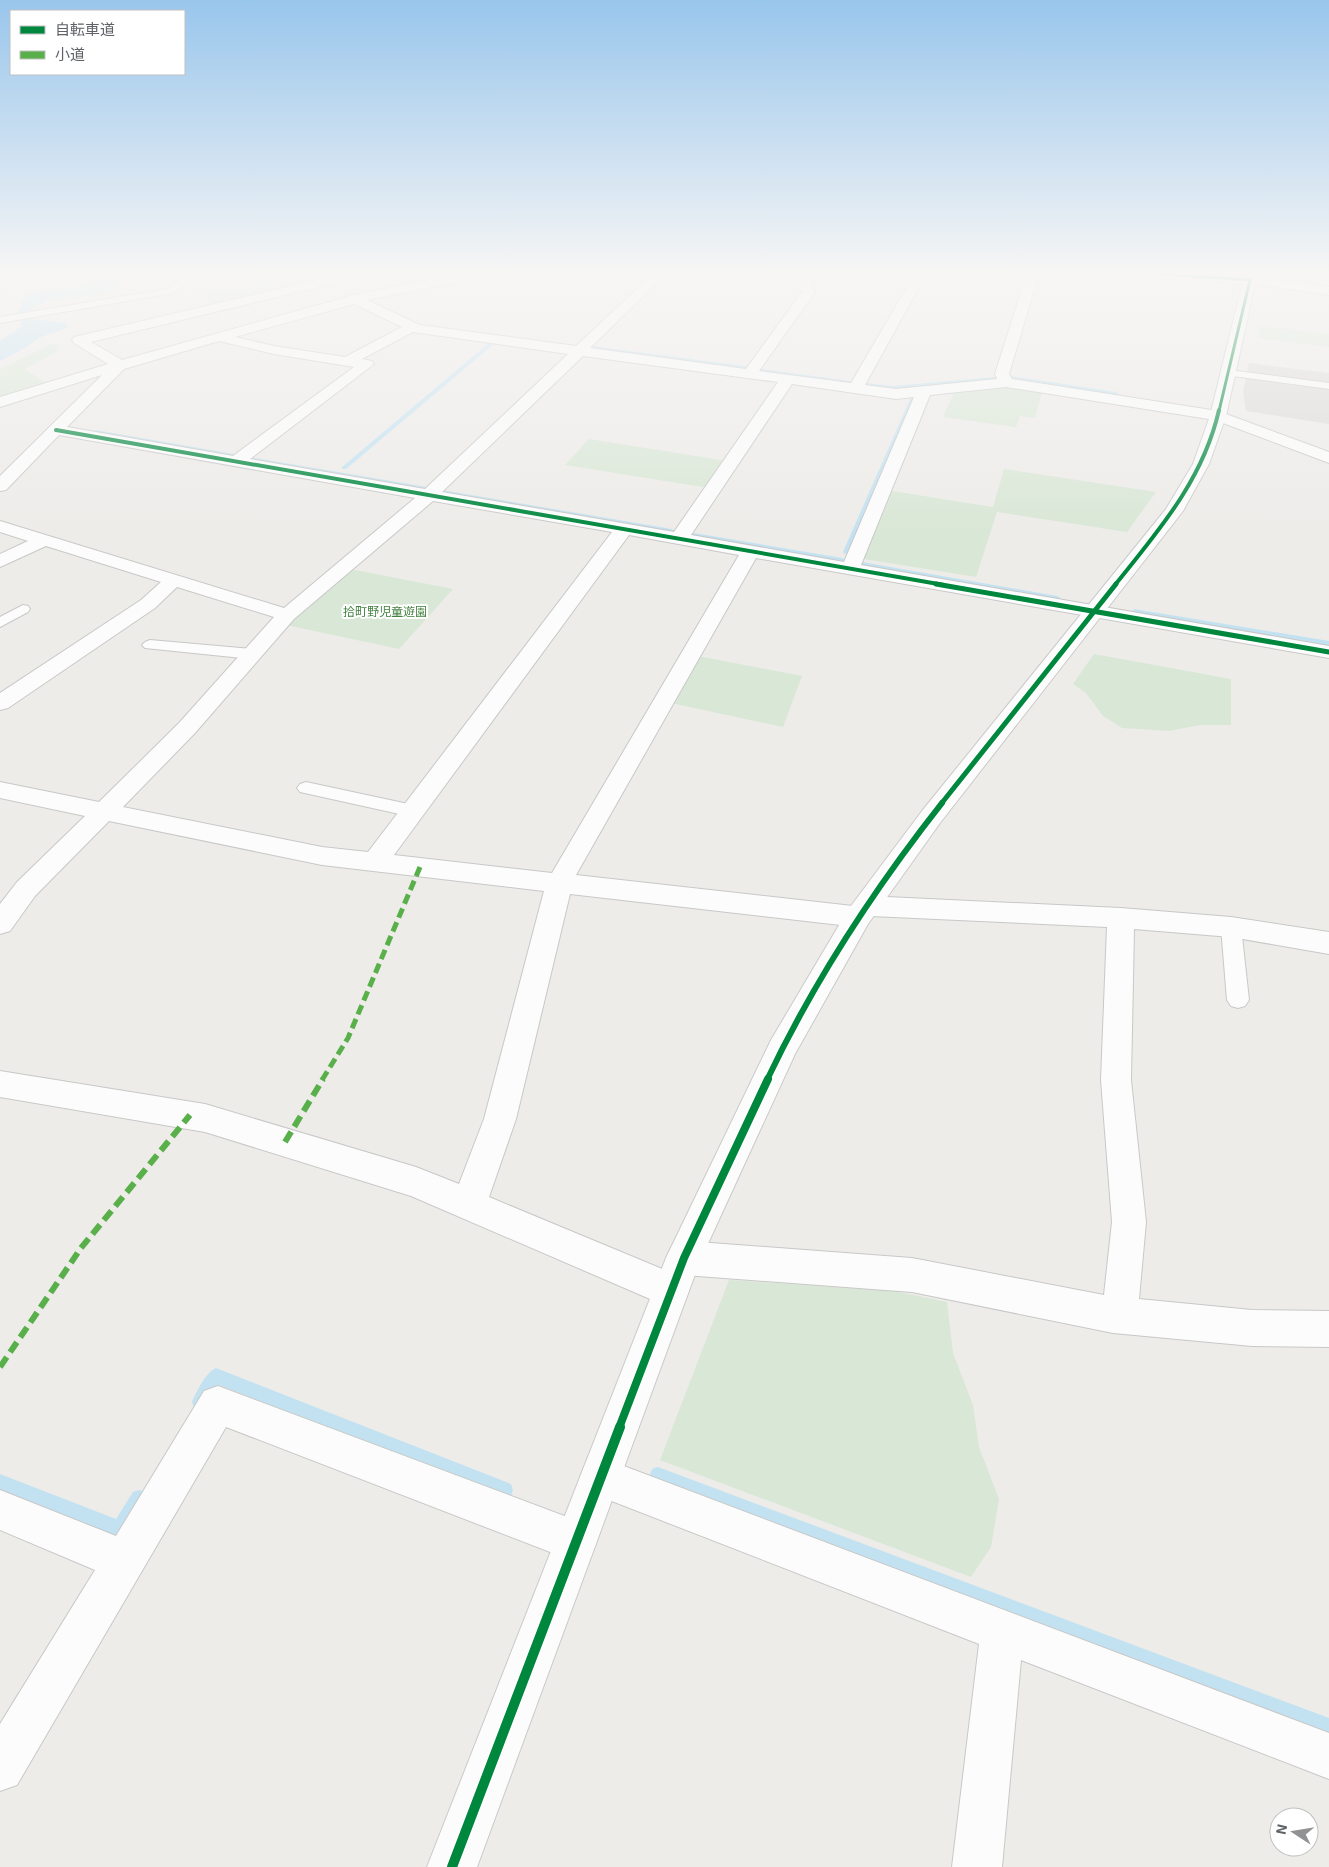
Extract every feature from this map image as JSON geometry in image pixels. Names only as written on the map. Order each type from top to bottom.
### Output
[{"type":"street","points":[[112,360],[120,365]]},
{"type":"street","points":[[0,402],[56,383],[137,360]]},
{"type":"street","points":[[237,461],[367,364],[342,360]]},
{"type":"street","points":[[0,924],[26,889],[187,728],[286,615],[429,495],[569,360]]},
{"type":"street","points":[[647,360],[896,394],[1006,383],[1218,416],[1329,458]]},
{"type":"street","points":[[750,374],[760,360]]},
{"type":"street","points":[[856,388],[872,360]]},
{"type":"street","points":[[1006,360],[1002,374],[1006,383]]},
{"type":"street","points":[[452,1867],[677,1274],[782,1049],[862,911],[931,817],[1174,511],[1201,464],[1218,416],[1232,360]]},
{"type":"street","points":[[0,486],[120,365]]},
{"type":"street","points":[[679,539],[788,379]]},
{"type":"street","points":[[850,569],[924,391]]},
{"type":"street","points":[[56,430],[850,569],[1329,637]]},
{"type":"street","points":[[0,526],[286,615]]},
{"type":"street","points":[[375,862],[624,529]]},
{"type":"street","points":[[0,561],[45,540]]},
{"type":"street","points":[[469,1204],[500,1119],[559,883],[751,551]]},
{"type":"street","points":[[0,703],[148,604],[174,580]]},
{"type":"street","points":[[1099,605],[1329,652]]},
{"type":"street","points":[[0,790],[322,856],[559,883],[862,911],[1121,918],[1231,927],[1329,943]]},
{"type":"street","points":[[1120,1316],[1129,1222],[1116,1080],[1121,918]]},
{"type":"street","points":[[0,1084],[205,1118],[416,1182],[469,1204],[677,1274],[912,1275],[1120,1316],[1252,1328],[1329,1329]]},
{"type":"street","points":[[0,1768],[218,1405],[576,1540]]},
{"type":"street","points":[[600,1477],[1329,1756]]},
{"type":"street","points":[[0,1510],[125,1561]]},
{"type":"street","points":[[977,1867],[1002,1632]]},
{"type":"lane","points":[[1229,373],[1329,386]]},
{"type":"lane","points":[[0,623],[22,609]]},
{"type":"lane","points":[[150,644],[252,654]]},
{"type":"lane","points":[[306,788],[413,811]]},
{"type":"lane","points":[[1231,927],[1238,1000]]},
{"type":"shaded area","points":[[1249,363],[1329,373],[1329,424],[1246,411],[1243,392]]},
{"type":"green space","points":[[18,360],[41,360],[25,369],[47,384],[0,400],[0,369]]},
{"type":"green space","points":[[1009,386],[1042,392],[1035,418],[1020,416],[1016,427],[943,417],[954,393]]},
{"type":"green space","points":[[589,439],[727,461],[709,488],[565,465]]},
{"type":"green space","points":[[1004,469],[1156,492],[1127,532],[997,512],[976,577],[864,559],[892,491],[993,507]]},
{"type":"green space","name":"拾町野児童遊園","points":[[350,569],[453,589],[399,649],[286,625]]},
{"type":"green space","points":[[1094,654],[1231,679],[1231,725],[1200,725],[1169,731],[1122,728],[1103,716],[1086,693],[1073,684]]},
{"type":"green space","points":[[698,656],[802,676],[783,727],[671,703]]},
{"type":"green space","points":[[729,1280],[894,1291],[947,1302],[953,1353],[973,1405],[979,1447],[999,1499],[991,1547],[971,1577],[660,1460]]},
{"type":"waterway","points":[[344,468],[472,360]]},
{"type":"waterway","points":[[685,360],[745,368]]},
{"type":"waterway","points":[[762,371],[850,383]]},
{"type":"waterway","points":[[1011,378],[1116,394]]},
{"type":"waterway","points":[[867,385],[893,388],[995,379]]},
{"type":"waterway","points":[[847,552],[914,397]]},
{"type":"waterway","points":[[96,432],[234,456]]},
{"type":"waterway","points":[[250,459],[427,489]]},
{"type":"waterway","points":[[445,492],[672,531]]},
{"type":"waterway","points":[[691,534],[842,560]]},
{"type":"waterway","points":[[865,564],[1057,598]]},
{"type":"waterway","points":[[1137,611],[1329,644]]},
{"type":"waterway","points":[[200,1402],[216,1376],[505,1490]]},
{"type":"waterway","points":[[658,1475],[1329,1727]]},
{"type":"waterway","points":[[0,1482],[120,1529],[139,1498]]},
{"type":"marked path","points":[[285,1142],[348,1038],[420,867]]},
{"type":"marked path","points":[[0,1367],[81,1248],[190,1115]]},
{"type":"cycle path","points":[[452,1867],[684,1258],[782,1049],[858,917],[931,817],[1174,511],[1201,464],[1218,416],[1231,360]]},
{"type":"cycle path","points":[[56,430],[1329,652]]}]
